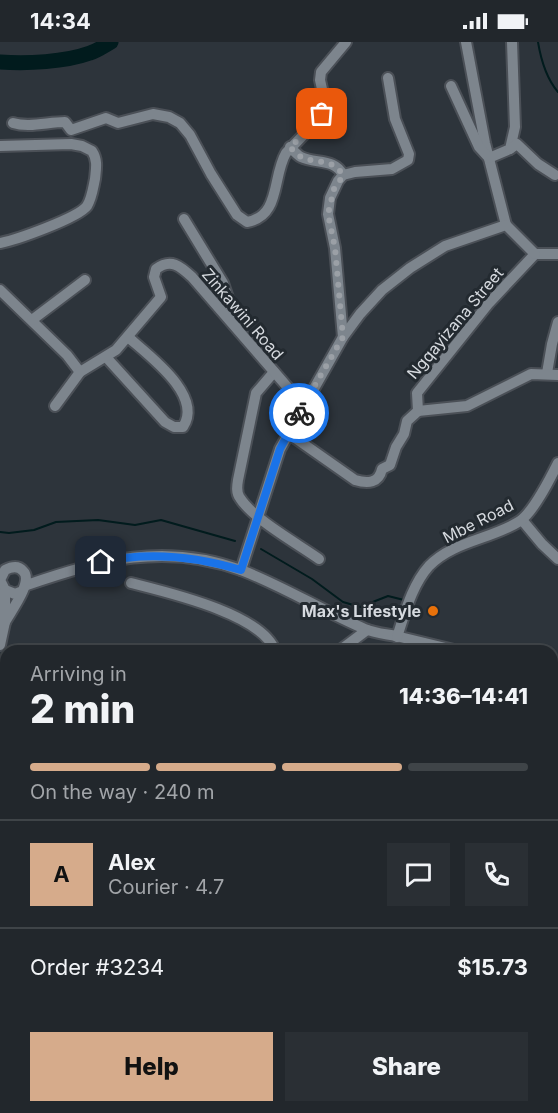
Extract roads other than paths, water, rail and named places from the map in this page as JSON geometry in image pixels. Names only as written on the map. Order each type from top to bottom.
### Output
[{"type":"street","points":[[13,123],[23,126],[42,122],[65,122],[71,130],[106,118],[118,123],[153,114],[169,117],[180,123],[190,135],[237,215],[247,222],[253,221],[268,211],[282,159],[290,147],[320,118],[324,98],[320,80],[321,72],[346,42]]},
{"type":"street","points":[[466,42],[484,142],[506,225],[535,254],[558,254]]},
{"type":"street","points":[[510,149],[515,127],[512,42]]},
{"type":"street","points":[[343,337],[335,248],[328,214],[334,189],[343,176],[355,172],[392,169],[408,160],[409,154],[392,106],[388,78]]},
{"type":"street","points":[[451,86],[479,147],[489,158]]},
{"type":"street","points":[[0,146],[71,144],[82,146],[92,151],[96,166],[91,198],[84,209],[40,230],[0,243]]},
{"type":"street","points":[[489,158],[517,144],[538,164],[555,175]]},
{"type":"street","points":[[290,147],[302,157],[336,166],[343,176]]},
{"type":"street","points":[[184,219],[223,283],[238,328]]},
{"type":"street","points":[[241,570],[280,449],[343,337],[369,303],[410,268],[445,246],[506,225]]},
{"type":"street","name":"Ngqayizana Street","points":[[288,433],[355,480],[372,482],[379,478],[382,469],[390,465],[396,447],[404,434],[407,421],[418,411],[417,393],[489,303],[535,254]]},
{"type":"street","name":"Zinkawini Road","points":[[55,406],[80,372],[116,350],[144,315],[160,301],[161,297],[154,278],[156,269],[167,263],[177,265],[192,277],[303,405]]},
{"type":"street","points":[[32,320],[85,280]]},
{"type":"street","points":[[0,290],[67,355],[80,372]]},
{"type":"street","points":[[418,411],[467,406],[525,375],[553,374],[552,344],[558,322]]},
{"type":"street","points":[[106,357],[165,422],[178,428],[183,427],[187,421],[186,407],[178,385],[128,337]]},
{"type":"street","points":[[274,372],[256,393],[237,484],[239,497],[259,517],[319,559]]},
{"type":"street","name":"Mbe Road","points":[[397,637],[420,577],[431,564],[458,547],[522,520],[558,464]]},
{"type":"street","points":[[522,520],[558,559]]},
{"type":"street","points":[[2,578],[15,594],[25,583],[113,559],[164,556],[211,561],[241,570],[367,630],[432,645]]},
{"type":"street","points":[[2,578],[16,567],[25,583]]},
{"type":"street","points":[[2,578],[5,622]]},
{"type":"street","points":[[0,645],[5,622],[25,583]]},
{"type":"street","points":[[131,583],[216,607],[262,633],[272,645]]},
{"type":"street","points":[[347,645],[367,630]]},
{"type":"waterway","points":[[0,62],[58,60],[93,52],[111,42]]},
{"type":"waterway","points":[[538,42],[550,81],[558,92]]},
{"type":"waterway","points":[[0,532],[34,530],[56,522],[98,520],[135,525],[161,520],[235,541]]},
{"type":"waterway","points":[[261,549],[312,579],[343,602],[360,607],[388,596],[404,600]]},
{"type":"place","name":"Max's Lifestyle","points":[[433,611]]}]
